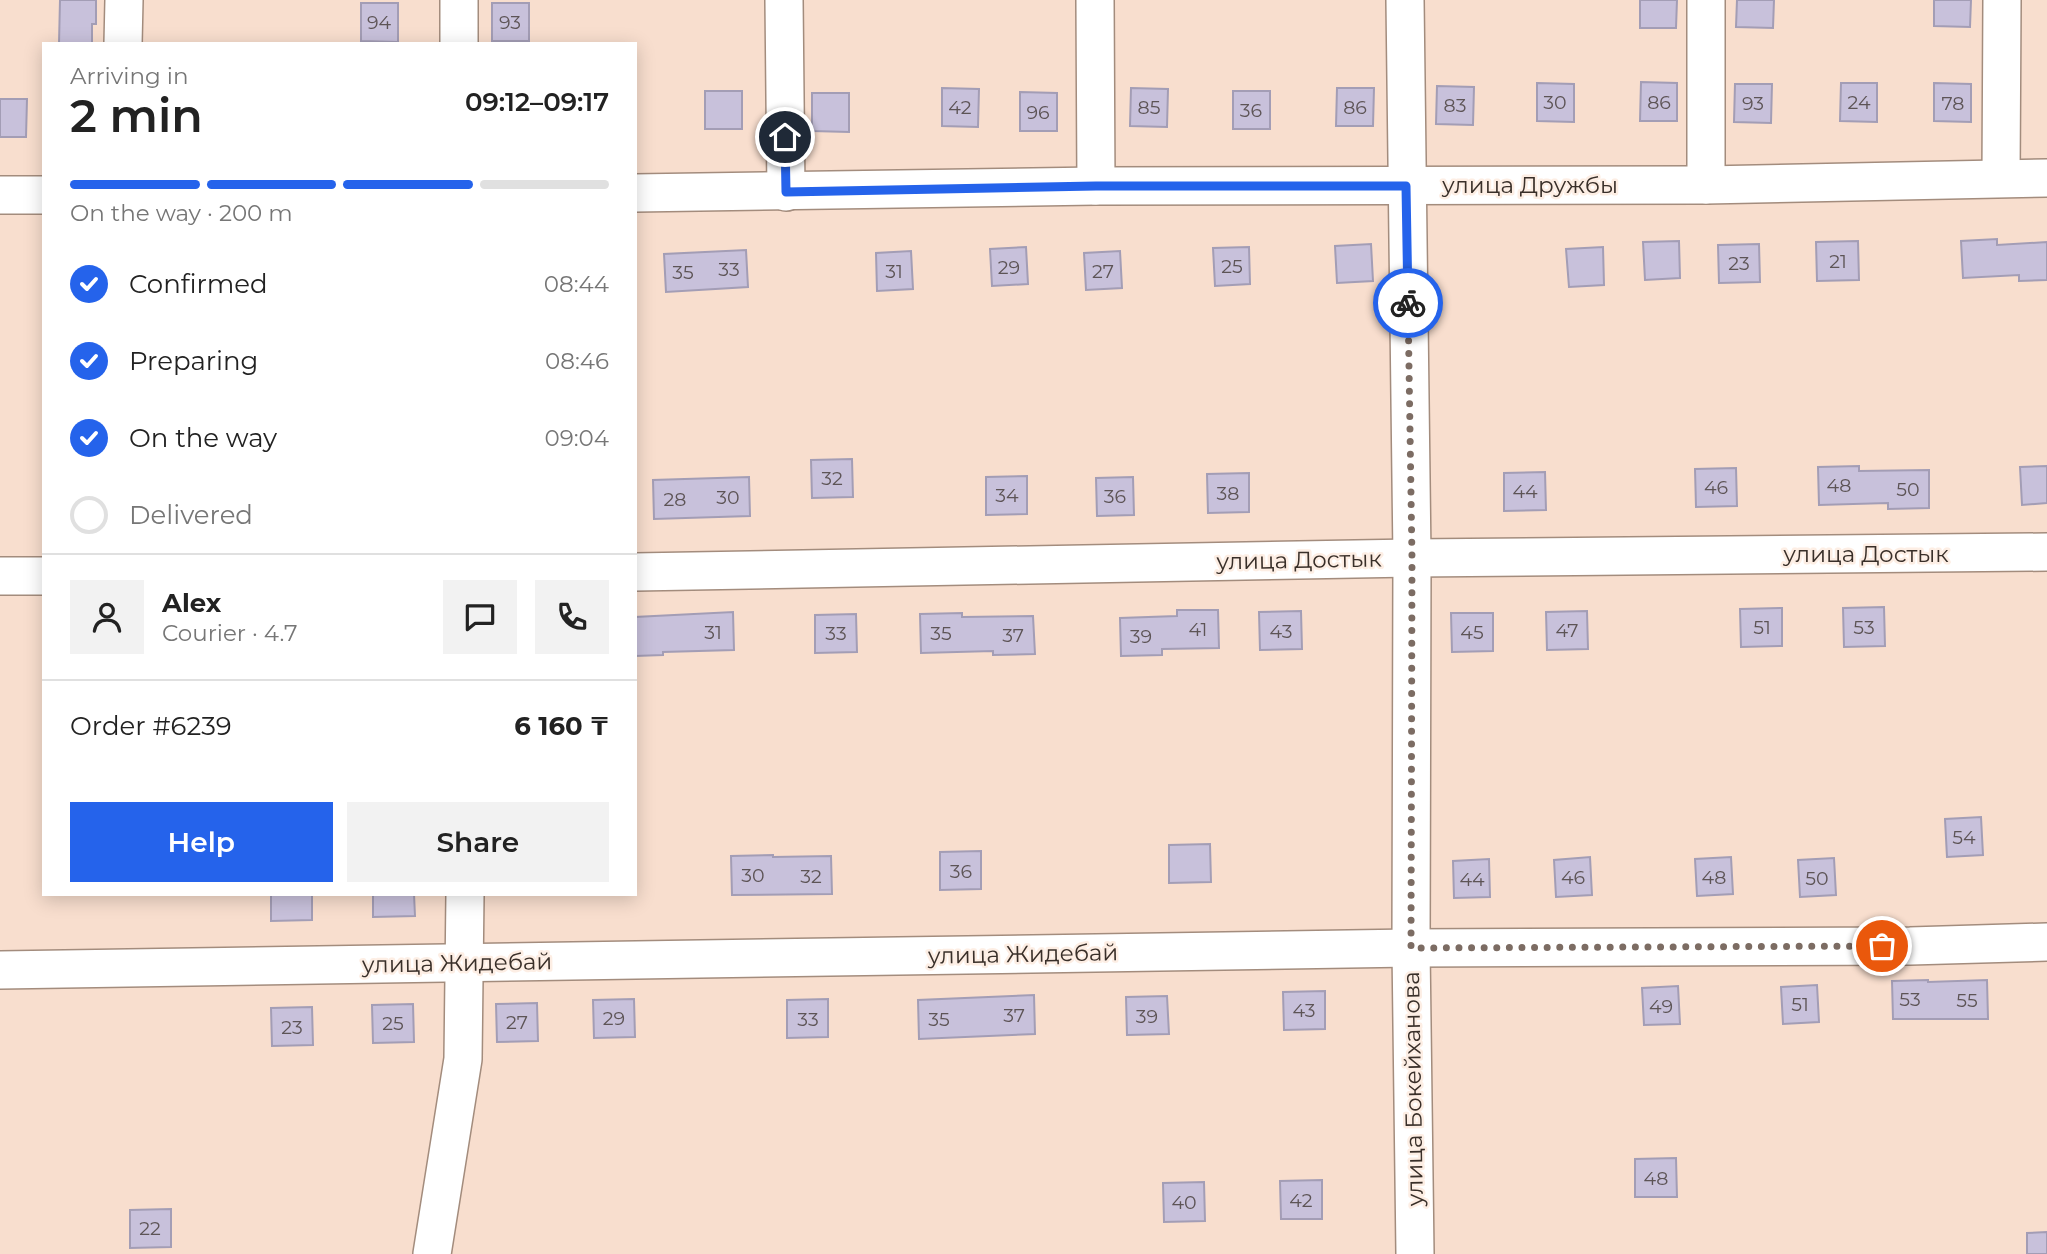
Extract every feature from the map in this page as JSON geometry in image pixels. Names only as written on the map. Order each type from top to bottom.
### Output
[{"type":"street","points":[[124,0],[124,42]]},
{"type":"street","points":[[459,0],[459,42]]},
{"type":"street","points":[[784,0],[786,192]]},
{"type":"street","points":[[1095,0],[1096,186]]},
{"type":"street","name":"улица Бокейханова","points":[[1405,0],[1412,558],[1411,948],[1415,1254]]},
{"type":"street","points":[[1706,0],[1706,185]]},
{"type":"street","points":[[2001,178],[2002,0]]},
{"type":"street","name":"улица Дружбы","points":[[637,193],[1096,186],[1706,185],[2047,178]]},
{"type":"street","points":[[0,195],[42,195]]},
{"type":"street","name":"улица Достык","points":[[637,572],[1412,558],[2047,552]]},
{"type":"street","points":[[0,576],[42,576]]},
{"type":"street","points":[[432,1254],[463,1059],[465,896]]},
{"type":"street","name":"улица Жидебай","points":[[0,970],[1411,948],[1910,946],[2047,942]]},
{"type":"building","points":[[60,0],[96,0],[96,24],[92,24],[92,42],[59,42]]},
{"type":"building","points":[[1640,0],[1677,0],[1676,28],[1640,28]]},
{"type":"building","points":[[1737,0],[1774,0],[1773,28],[1736,27]]},
{"type":"building","points":[[1934,0],[1971,0],[1970,27],[1934,26]]},
{"type":"building","points":[[361,3],[398,3],[398,42],[361,41]]},
{"type":"building","points":[[492,3],[529,3],[529,41],[492,41]]},
{"type":"building","points":[[1641,82],[1677,83],[1677,121],[1640,121]]},
{"type":"building","points":[[1537,83],[1574,84],[1574,122],[1537,121]]},
{"type":"building","points":[[1841,83],[1877,83],[1877,122],[1840,121]]},
{"type":"building","points":[[1934,83],[1971,84],[1971,122],[1934,121]]},
{"type":"building","points":[[1735,84],[1772,84],[1771,123],[1734,122]]},
{"type":"building","points":[[1437,86],[1474,87],[1473,125],[1436,124]]},
{"type":"building","points":[[942,88],[979,89],[978,127],[942,126]]},
{"type":"building","points":[[1131,88],[1168,89],[1167,127],[1130,126]]},
{"type":"building","points":[[1337,88],[1374,88],[1373,126],[1336,126]]},
{"type":"building","points":[[705,91],[742,91],[742,129],[705,129]]},
{"type":"building","points":[[1233,91],[1270,91],[1270,129],[1233,129]]},
{"type":"building","points":[[1020,92],[1057,93],[1057,131],[1020,131]]},
{"type":"building","points":[[812,93],[849,93],[849,132],[812,131]]},
{"type":"building","points":[[0,99],[27,99],[26,137],[0,137]]},
{"type":"building","points":[[1997,239],[1997,245],[2047,242],[2047,280],[2019,281],[2019,275],[1963,278],[1961,241]]},
{"type":"building","points":[[1679,241],[1680,278],[1645,280],[1643,242]]},
{"type":"building","points":[[1858,241],[1859,280],[1817,281],[1816,242]]},
{"type":"building","points":[[1371,244],[1373,281],[1337,283],[1335,246]]},
{"type":"building","points":[[1759,244],[1760,282],[1719,283],[1718,245]]},
{"type":"building","points":[[1026,247],[1028,284],[992,286],[990,249]]},
{"type":"building","points":[[1249,247],[1250,284],[1215,286],[1213,248]]},
{"type":"building","points":[[1603,247],[1604,285],[1569,287],[1566,249]]},
{"type":"building","points":[[746,250],[748,287],[666,292],[664,254]]},
{"type":"building","points":[[911,251],[913,289],[877,291],[876,253]]},
{"type":"building","points":[[1120,251],[1122,288],[1086,290],[1084,253]]},
{"type":"building","points":[[852,459],[853,497],[812,498],[811,460]]},
{"type":"building","points":[[1859,466],[1859,471],[1929,470],[1929,508],[1888,509],[1888,503],[1819,505],[1818,467]]},
{"type":"building","points":[[2047,466],[2047,503],[2022,505],[2020,467]]},
{"type":"building","points":[[1736,468],[1737,506],[1696,507],[1695,469]]},
{"type":"building","points":[[1545,472],[1546,510],[1504,511],[1504,473]]},
{"type":"building","points":[[1249,473],[1249,512],[1208,513],[1207,474]]},
{"type":"building","points":[[1027,476],[1027,514],[986,515],[986,477]]},
{"type":"building","points":[[749,477],[750,516],[654,519],[653,480]]},
{"type":"building","points":[[1133,477],[1134,515],[1097,516],[1096,478]]},
{"type":"building","points":[[1884,607],[1885,646],[1844,647],[1843,608]]},
{"type":"building","points":[[1782,608],[1782,646],[1741,647],[1740,609]]},
{"type":"building","points":[[1177,610],[1218,610],[1219,648],[1162,649],[1162,655],[1121,656],[1120,618],[1177,616]]},
{"type":"building","points":[[1301,611],[1302,649],[1260,650],[1259,612]]},
{"type":"building","points":[[1587,611],[1588,649],[1547,650],[1546,612]]},
{"type":"building","points":[[733,612],[734,650],[663,652],[663,655],[637,656],[637,617]]},
{"type":"building","points":[[962,613],[962,617],[1033,616],[1035,654],[993,655],[993,651],[921,653],[920,614]]},
{"type":"building","points":[[1451,613],[1493,613],[1493,651],[1452,652]]},
{"type":"building","points":[[856,614],[857,652],[815,653],[815,615]]},
{"type":"building","points":[[1981,817],[1983,855],[1947,857],[1945,819]]},
{"type":"building","points":[[1210,844],[1211,882],[1169,883],[1169,845]]},
{"type":"building","points":[[981,851],[981,889],[940,890],[940,852]]},
{"type":"building","points":[[731,856],[831,856],[832,894],[732,895]]},
{"type":"building","points":[[1590,857],[1592,895],[1556,897],[1554,860]]},
{"type":"building","points":[[1731,857],[1733,894],[1697,896],[1695,859]]},
{"type":"building","points":[[1834,858],[1836,895],[1800,897],[1798,860]]},
{"type":"building","points":[[1489,859],[1490,897],[1454,898],[1453,861]]},
{"type":"building","points":[[271,896],[312,896],[312,920],[271,921]]},
{"type":"building","points":[[373,896],[414,896],[415,916],[373,917]]},
{"type":"building","points":[[1987,980],[1988,1019],[1893,1019],[1892,981]]},
{"type":"building","points":[[1817,985],[1819,1022],[1783,1024],[1781,987]]},
{"type":"building","points":[[1678,986],[1680,1024],[1644,1025],[1642,988]]},
{"type":"building","points":[[1325,991],[1325,1029],[1284,1030],[1283,992]]},
{"type":"building","points":[[1034,995],[1035,1034],[919,1039],[918,1000]]},
{"type":"building","points":[[1167,996],[1169,1034],[1127,1035],[1126,997]]},
{"type":"building","points":[[634,999],[635,1037],[594,1038],[593,1000]]},
{"type":"building","points":[[828,999],[828,1037],[787,1038],[787,1000]]},
{"type":"building","points":[[537,1003],[538,1041],[497,1042],[496,1004]]},
{"type":"building","points":[[413,1004],[414,1042],[373,1043],[372,1005]]},
{"type":"building","points":[[312,1007],[313,1045],[272,1046],[271,1008]]},
{"type":"building","points":[[1676,1158],[1677,1197],[1635,1197],[1635,1159]]},
{"type":"building","points":[[1322,1180],[1322,1219],[1281,1219],[1280,1181]]},
{"type":"building","points":[[1204,1182],[1205,1221],[1164,1222],[1163,1183]]},
{"type":"building","points":[[171,1209],[171,1247],[130,1248],[130,1210]]},
{"type":"building","points":[[2047,1232],[2047,1254],[2027,1254],[2027,1233]]},
{"type":"way so far","points":[[1408,303],[1412,558],[1411,948],[1882,946]]},
{"type":"route","points":[[785,137],[786,192],[1096,186],[1406,186],[1408,303]]}]
